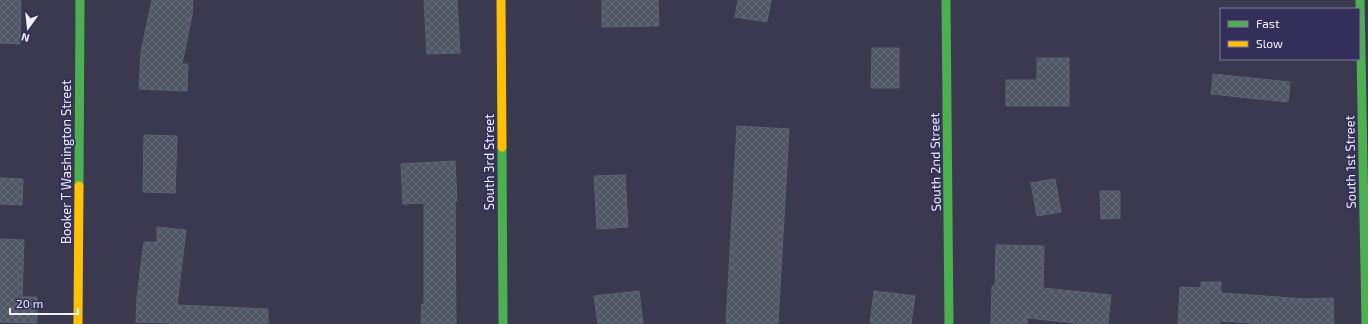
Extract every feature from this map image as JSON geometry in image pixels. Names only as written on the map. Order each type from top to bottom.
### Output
[{"type":"street","name":"Booker T Washington Street","points":[[78,324],[80,0]]},
{"type":"street","name":"South 3rd Street","points":[[501,0],[503,324]]},
{"type":"street","name":"South 2nd Street","points":[[946,0],[950,324]]},
{"type":"street","name":"South 1st Street","points":[[1360,0],[1366,324]]},
{"type":"building","points":[[0,0],[21,0],[20,44],[0,43]]},
{"type":"building","points":[[152,0],[193,0],[192,15],[182,64],[188,64],[187,91],[139,89],[141,52]]},
{"type":"building","points":[[424,0],[457,0],[460,53],[427,54]]},
{"type":"building","points":[[602,0],[658,0],[659,26],[602,27]]},
{"type":"building","points":[[738,0],[771,0],[767,22],[735,17]]},
{"type":"building","points":[[872,48],[899,48],[899,88],[871,88]]},
{"type":"building","points":[[1037,58],[1069,58],[1069,106],[1006,106],[1006,80],[1037,80]]},
{"type":"building","points":[[1213,74],[1290,82],[1288,102],[1211,94]]},
{"type":"building","points":[[737,126],[789,129],[778,324],[726,324]]},
{"type":"building","points":[[144,135],[177,136],[175,193],[143,192]]},
{"type":"building","points":[[455,161],[457,201],[455,201],[456,324],[421,324],[422,304],[424,304],[424,203],[403,204],[401,164]]},
{"type":"building","points":[[625,175],[628,227],[597,229],[594,176]]},
{"type":"building","points":[[0,178],[23,179],[22,205],[0,204]]},
{"type":"building","points":[[1055,179],[1061,212],[1037,216],[1031,183]]},
{"type":"building","points":[[1100,191],[1120,191],[1120,218],[1101,219]]},
{"type":"building","points":[[157,227],[186,230],[177,305],[268,309],[268,324],[170,324],[136,322],[137,298],[144,242],[157,242]]},
{"type":"building","points":[[0,239],[24,240],[22,297],[37,297],[37,323],[0,322]]},
{"type":"building","points":[[996,245],[1044,246],[1043,288],[1111,295],[1108,324],[1085,324],[1027,318],[1027,324],[991,324],[992,286],[995,286]]},
{"type":"building","points":[[1201,282],[1221,282],[1221,293],[1306,299],[1333,298],[1334,324],[1266,324],[1220,321],[1219,324],[1178,324],[1180,287],[1201,288]]},
{"type":"building","points":[[639,291],[643,324],[598,324],[594,296]]},
{"type":"building","points":[[874,291],[915,296],[911,324],[870,324]]},
{"type":"traffic: fast","points":[[79,186],[80,0]]},
{"type":"traffic: fast","points":[[946,0],[949,324]]},
{"type":"traffic: fast","points":[[1360,0],[1366,324]]},
{"type":"traffic: fast","points":[[502,147],[503,324]]},
{"type":"traffic: slow","points":[[501,0],[502,147]]},
{"type":"traffic: slow","points":[[78,324],[79,186]]}]
